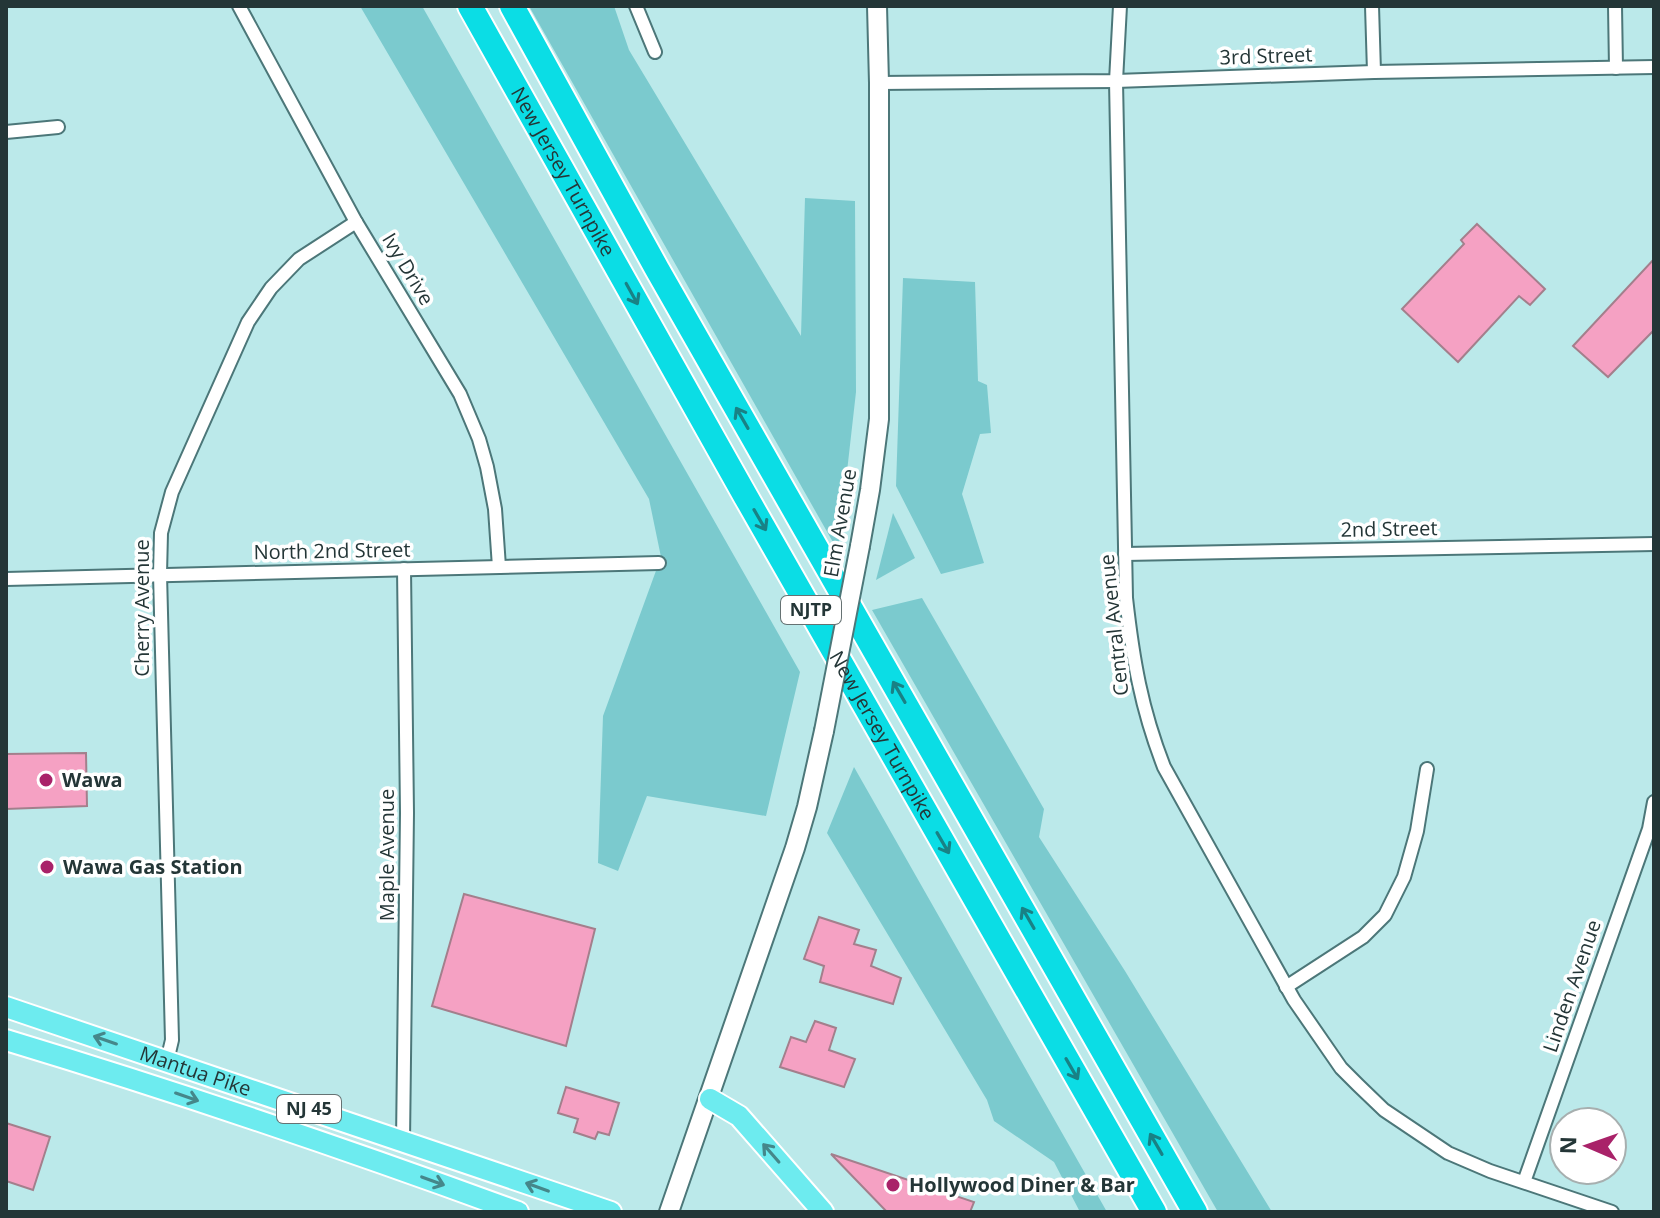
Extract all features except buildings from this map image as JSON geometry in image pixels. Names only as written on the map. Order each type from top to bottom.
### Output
[{"type":"highway","name":"New Jersey Turnpike","points":[[470,6],[1154,1212]]},
{"type":"highway","name":"New Jersey Turnpike","points":[[512,6],[672,296],[1195,1212]]},
{"type":"main road","name":"Elm Avenue","points":[[669,1212],[795,848],[824,731],[870,490],[879,419],[877,6]]},
{"type":"main road","name":"Mantua Pike","points":[[6,1007],[611,1212]]},
{"type":"main road","name":"Mantua Pike","points":[[6,1040],[146,1083],[518,1212]]},
{"type":"main road","points":[[710,1099],[739,1116],[823,1212]]},
{"type":"street","name":"Ivy Drive","points":[[239,6],[356,222],[460,394],[487,467],[495,509],[499,567]]},
{"type":"street","points":[[636,6],[655,52]]},
{"type":"street","name":"Central Avenue","points":[[1120,6],[1116,81],[1126,598],[1139,688],[1150,731],[1164,767],[1286,987],[1341,1068],[1384,1110],[1448,1153],[1490,1171],[1612,1212]]},
{"type":"street","points":[[1372,6],[1374,72]]},
{"type":"street","points":[[1615,6],[1616,68]]},
{"type":"street","name":"3rd Street","points":[[879,83],[1116,81],[1654,67]]},
{"type":"street","points":[[6,132],[58,127]]},
{"type":"street","name":"Cherry Avenue","points":[[167,1061],[172,1040],[161,533],[172,492],[248,322],[271,288],[299,259],[356,222]]},
{"type":"street","name":"2nd Street","points":[[1125,554],[1654,544]]},
{"type":"street","name":"North 2nd Street","points":[[6,579],[659,563]]},
{"type":"street","name":"Maple Avenue","points":[[403,1141],[407,813],[404,569]]},
{"type":"street","points":[[1286,987],[1363,937],[1385,915],[1404,877],[1417,831],[1427,769]]},
{"type":"street","name":"Linden Avenue","points":[[1524,1182],[1649,829],[1654,802]]},
{"type":"shaded area","points":[[360,6],[422,6],[800,672],[766,816],[647,796],[618,871],[598,863],[603,716],[661,557],[649,499]]},
{"type":"shaded area","points":[[529,6],[614,6],[629,50],[801,336],[805,198],[855,201],[856,392],[838,551]]},
{"type":"shaded area","points":[[903,278],[975,282],[978,381],[987,385],[991,433],[980,434],[962,494],[984,563],[941,574],[896,486]]},
{"type":"shaded area","points":[[893,513],[915,558],[876,580]]},
{"type":"shaded area","points":[[922,598],[1044,809],[1039,837],[1272,1212],[1218,1212],[872,610]]},
{"type":"shaded area","points":[[854,767],[1107,1212],[1080,1212],[1054,1162],[994,1121],[987,1100],[827,833]]},
{"type":"place","name":"Wawa","points":[[46,780]]},
{"type":"place","name":"Wawa Gas Station","points":[[47,867]]},
{"type":"place","name":"Hollywood Diner & Bar","points":[[893,1185]]}]
